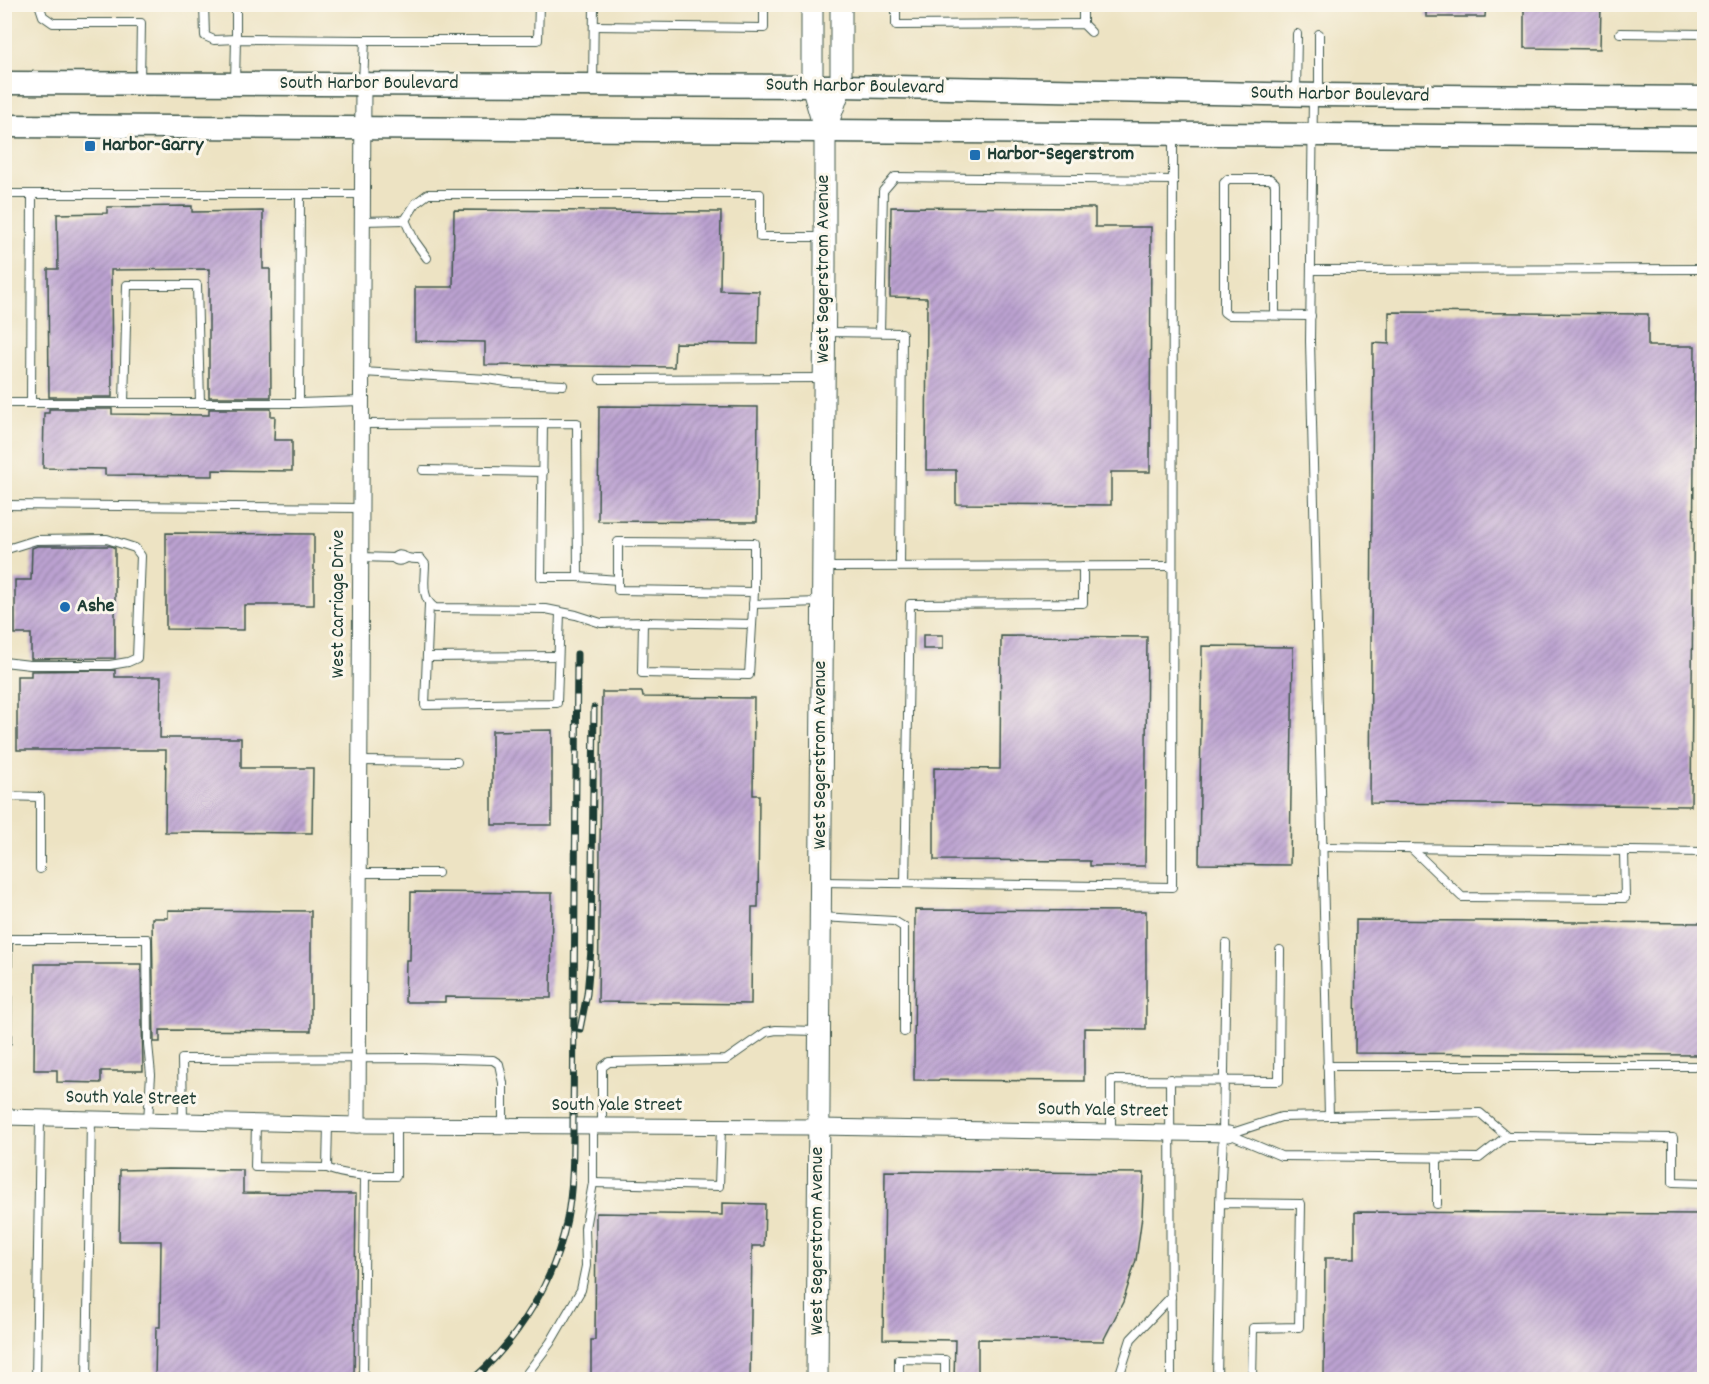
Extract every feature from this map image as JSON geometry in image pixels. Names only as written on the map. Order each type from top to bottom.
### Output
[{"type":"main road","name":"West Segerstrom Avenue","points":[[812,4],[812,86],[825,131],[817,1380]]},
{"type":"main road","name":"West Segerstrom Avenue","points":[[825,131],[841,86],[841,4]]},
{"type":"main road","name":"South Harbor Boulevard","points":[[4,83],[841,86],[1309,95],[1704,98]]},
{"type":"main road","name":"South Harbor Boulevard","points":[[4,126],[1704,138]]},
{"type":"street","name":"West Carriage Drive","points":[[358,1125],[363,84]]},
{"type":"street","name":"South Yale Street","points":[[4,1118],[358,1125],[819,1127],[1226,1134]]},
{"type":"lane","points":[[39,4],[43,16],[53,23],[141,23],[140,84]]},
{"type":"lane","points":[[204,4],[205,36],[214,40],[538,40],[539,4]]},
{"type":"lane","points":[[235,84],[236,4]]},
{"type":"lane","points":[[592,85],[594,4]]},
{"type":"lane","points":[[594,26],[764,28],[764,4]]},
{"type":"lane","points":[[896,4],[896,25],[1083,24]]},
{"type":"lane","points":[[1083,4],[1083,24],[1091,32]]},
{"type":"lane","points":[[1620,33],[1704,34]]},
{"type":"lane","points":[[1297,34],[1309,95],[1312,135],[1311,316],[1329,1116]]},
{"type":"lane","points":[[1309,95],[1319,34]]},
{"type":"lane","points":[[363,84],[365,40]]},
{"type":"lane","points":[[820,882],[1172,887],[1173,134]]},
{"type":"lane","points":[[880,332],[883,191],[895,177],[1173,180]]},
{"type":"lane","points":[[1275,315],[1275,183],[1270,179],[1227,179],[1224,183],[1224,312],[1228,315],[1311,316]]},
{"type":"lane","points":[[4,194],[363,194]]},
{"type":"lane","points":[[31,403],[32,194]]},
{"type":"lane","points":[[299,403],[300,194]]},
{"type":"lane","points":[[405,220],[416,203],[428,194],[760,194],[760,237],[825,237]]},
{"type":"lane","points":[[362,221],[405,220]]},
{"type":"lane","points":[[405,220],[414,240],[428,258]]},
{"type":"lane","points":[[1311,270],[1704,269]]},
{"type":"lane","points":[[124,403],[127,285],[197,285],[200,403]]},
{"type":"lane","points":[[824,332],[902,333],[900,566]]},
{"type":"lane","points":[[362,372],[463,377],[563,386]]},
{"type":"lane","points":[[600,379],[824,378]]},
{"type":"lane","points":[[4,403],[361,401]]},
{"type":"lane","points":[[543,423],[541,577],[618,580]]},
{"type":"lane","points":[[361,424],[578,423],[578,577]]},
{"type":"lane","points":[[423,470],[543,472]]},
{"type":"lane","points":[[4,505],[361,508]]},
{"type":"lane","points":[[4,550],[36,540],[107,539],[135,548],[141,556],[137,657],[128,662],[110,665],[30,665],[4,662]]},
{"type":"lane","points":[[643,622],[642,673],[749,675],[754,592],[754,543],[618,542],[618,590],[754,592]]},
{"type":"lane","points":[[361,557],[393,558],[403,561],[407,558],[420,559],[425,564],[424,592],[429,604],[425,705],[557,703],[560,612]]},
{"type":"lane","points":[[905,883],[910,604],[1083,603],[1083,566]]},
{"type":"lane","points":[[822,567],[1172,566]]},
{"type":"lane","points":[[753,604],[822,602]]},
{"type":"lane","points":[[429,604],[435,608],[546,609],[602,623],[752,624]]},
{"type":"lane","points":[[427,657],[558,656]]},
{"type":"lane","points":[[360,761],[457,762]]},
{"type":"lane","points":[[4,796],[40,797],[40,869]]},
{"type":"lane","points":[[1322,847],[1704,852]]},
{"type":"lane","points":[[1412,848],[1462,897],[1624,898],[1624,851]]},
{"type":"lane","points":[[359,873],[438,873]]},
{"type":"lane","points":[[820,917],[894,921],[904,927],[904,1032]]},
{"type":"lane","points":[[6,1042],[6,939],[147,939],[148,1044],[151,1076],[148,1120]]},
{"type":"lane","points":[[1216,1380],[1220,1203],[1226,1134],[1223,1080],[1226,944]]},
{"type":"lane","points":[[1111,1133],[1111,1080],[1280,1081],[1280,950]]},
{"type":"lane","points":[[522,1380],[550,1343],[581,1290],[586,1266],[585,1228],[592,1183],[602,1067],[609,1062],[726,1060],[766,1032],[819,1030]]},
{"type":"lane","points":[[183,1121],[182,1059],[414,1058],[493,1060],[499,1064],[504,1083],[503,1126]]},
{"type":"lane","points":[[1328,1066],[1704,1066]]},
{"type":"lane","points":[[1170,1079],[1171,1380]]},
{"type":"lane","points":[[1226,1134],[1281,1117],[1480,1113],[1507,1136]]},
{"type":"lane","points":[[36,1380],[40,1118]]},
{"type":"lane","points":[[87,1380],[91,1119]]},
{"type":"lane","points":[[256,1123],[255,1167],[327,1168],[336,1172],[396,1176],[396,1125]]},
{"type":"lane","points":[[327,1168],[328,1124]]},
{"type":"lane","points":[[592,1183],[719,1186],[721,1128]]},
{"type":"lane","points":[[1226,1134],[1281,1156],[1437,1158],[1479,1158],[1507,1136],[1673,1138],[1673,1182],[1704,1183]]},
{"type":"lane","points":[[1437,1158],[1437,1204]]},
{"type":"lane","points":[[363,1380],[364,1174]]},
{"type":"lane","points":[[1220,1203],[1301,1204],[1299,1328],[1253,1328],[1252,1380]]},
{"type":"lane","points":[[1118,1380],[1131,1339],[1171,1297]]},
{"type":"lane","points":[[899,1380],[899,1359],[945,1360],[945,1380]]},
{"type":"building","points":[[1426,4],[1486,4],[1485,17],[1426,17]]},
{"type":"building","points":[[1524,4],[1601,4],[1600,49],[1524,48]]},
{"type":"building","points":[[192,206],[192,212],[263,211],[263,269],[270,269],[271,397],[209,397],[209,269],[111,270],[112,397],[49,397],[48,269],[58,269],[57,214],[107,213],[107,207]]},
{"type":"building","points":[[891,207],[1095,208],[1095,227],[1151,227],[1150,472],[1111,472],[1111,505],[956,504],[956,470],[926,470],[927,298],[890,297]]},
{"type":"building","points":[[454,210],[721,212],[720,290],[759,291],[758,344],[675,343],[674,367],[485,365],[485,342],[415,341],[415,287],[453,287]]},
{"type":"building","points":[[1389,312],[1648,314],[1648,346],[1695,346],[1691,806],[1370,803],[1373,343],[1389,344]]},
{"type":"building","points":[[599,406],[758,407],[757,522],[598,521]]},
{"type":"building","points":[[49,409],[112,409],[112,414],[209,415],[209,409],[271,409],[271,416],[275,416],[274,440],[292,440],[292,471],[213,470],[213,476],[105,475],[105,469],[43,468],[44,413],[49,413]]},
{"type":"building","points":[[166,533],[314,534],[314,605],[244,605],[244,630],[166,629]]},
{"type":"building","name":"Ashe","points":[[37,546],[111,546],[115,548],[115,658],[31,659],[31,634],[15,634],[15,580],[31,580],[32,548]]},
{"type":"building","points":[[923,635],[943,635],[943,649],[923,649]]},
{"type":"building","points":[[1001,636],[1147,637],[1145,866],[1090,866],[1090,861],[934,860],[934,768],[1000,769]]},
{"type":"building","points":[[1202,646],[1293,647],[1290,865],[1199,864]]},
{"type":"building","points":[[115,670],[115,677],[161,677],[160,738],[241,738],[241,768],[313,768],[312,833],[165,832],[166,750],[17,750],[17,676],[31,676],[31,671]]},
{"type":"building","points":[[602,692],[642,692],[643,697],[754,698],[753,795],[759,795],[758,907],[752,907],[751,1004],[598,1002]]},
{"type":"building","points":[[552,730],[552,825],[492,825],[492,731]]},
{"type":"building","points":[[411,892],[552,893],[551,998],[445,997],[445,1002],[405,1002],[406,960],[410,960]]},
{"type":"building","points":[[168,910],[311,911],[311,1031],[160,1030],[160,1042],[154,1042],[152,918],[168,918]]},
{"type":"building","points":[[915,910],[1146,911],[1146,1029],[1084,1028],[1084,1081],[914,1080]]},
{"type":"building","points":[[1356,920],[1704,923],[1704,1055],[1355,1053]]},
{"type":"building","points":[[35,964],[141,964],[143,1071],[101,1071],[101,1083],[57,1082],[57,1070],[34,1070]]},
{"type":"building","points":[[120,1170],[243,1170],[243,1193],[356,1194],[354,1380],[155,1380],[156,1327],[160,1327],[161,1241],[119,1241]]},
{"type":"building","points":[[885,1171],[1144,1173],[1142,1216],[1136,1260],[1123,1302],[1103,1341],[978,1339],[978,1380],[954,1380],[955,1340],[883,1339]]},
{"type":"building","points":[[722,1203],[765,1204],[764,1246],[752,1246],[750,1380],[591,1380],[591,1340],[595,1340],[596,1213],[722,1215]]},
{"type":"building","points":[[1355,1212],[1704,1214],[1704,1380],[1324,1380],[1325,1258],[1355,1258]]},
{"type":"railway","points":[[472,1380],[505,1346],[533,1307],[554,1264],[569,1207],[573,1149],[577,654]]},
{"type":"railway","points":[[580,1029],[587,994],[591,950],[594,708]]},
{"type":"place","name":"Harbor-Garry","points":[[90,146]]},
{"type":"place","name":"Harbor-Segerstrom","points":[[975,155]]},
{"type":"place","name":"Ashe","points":[[65,607]]}]
